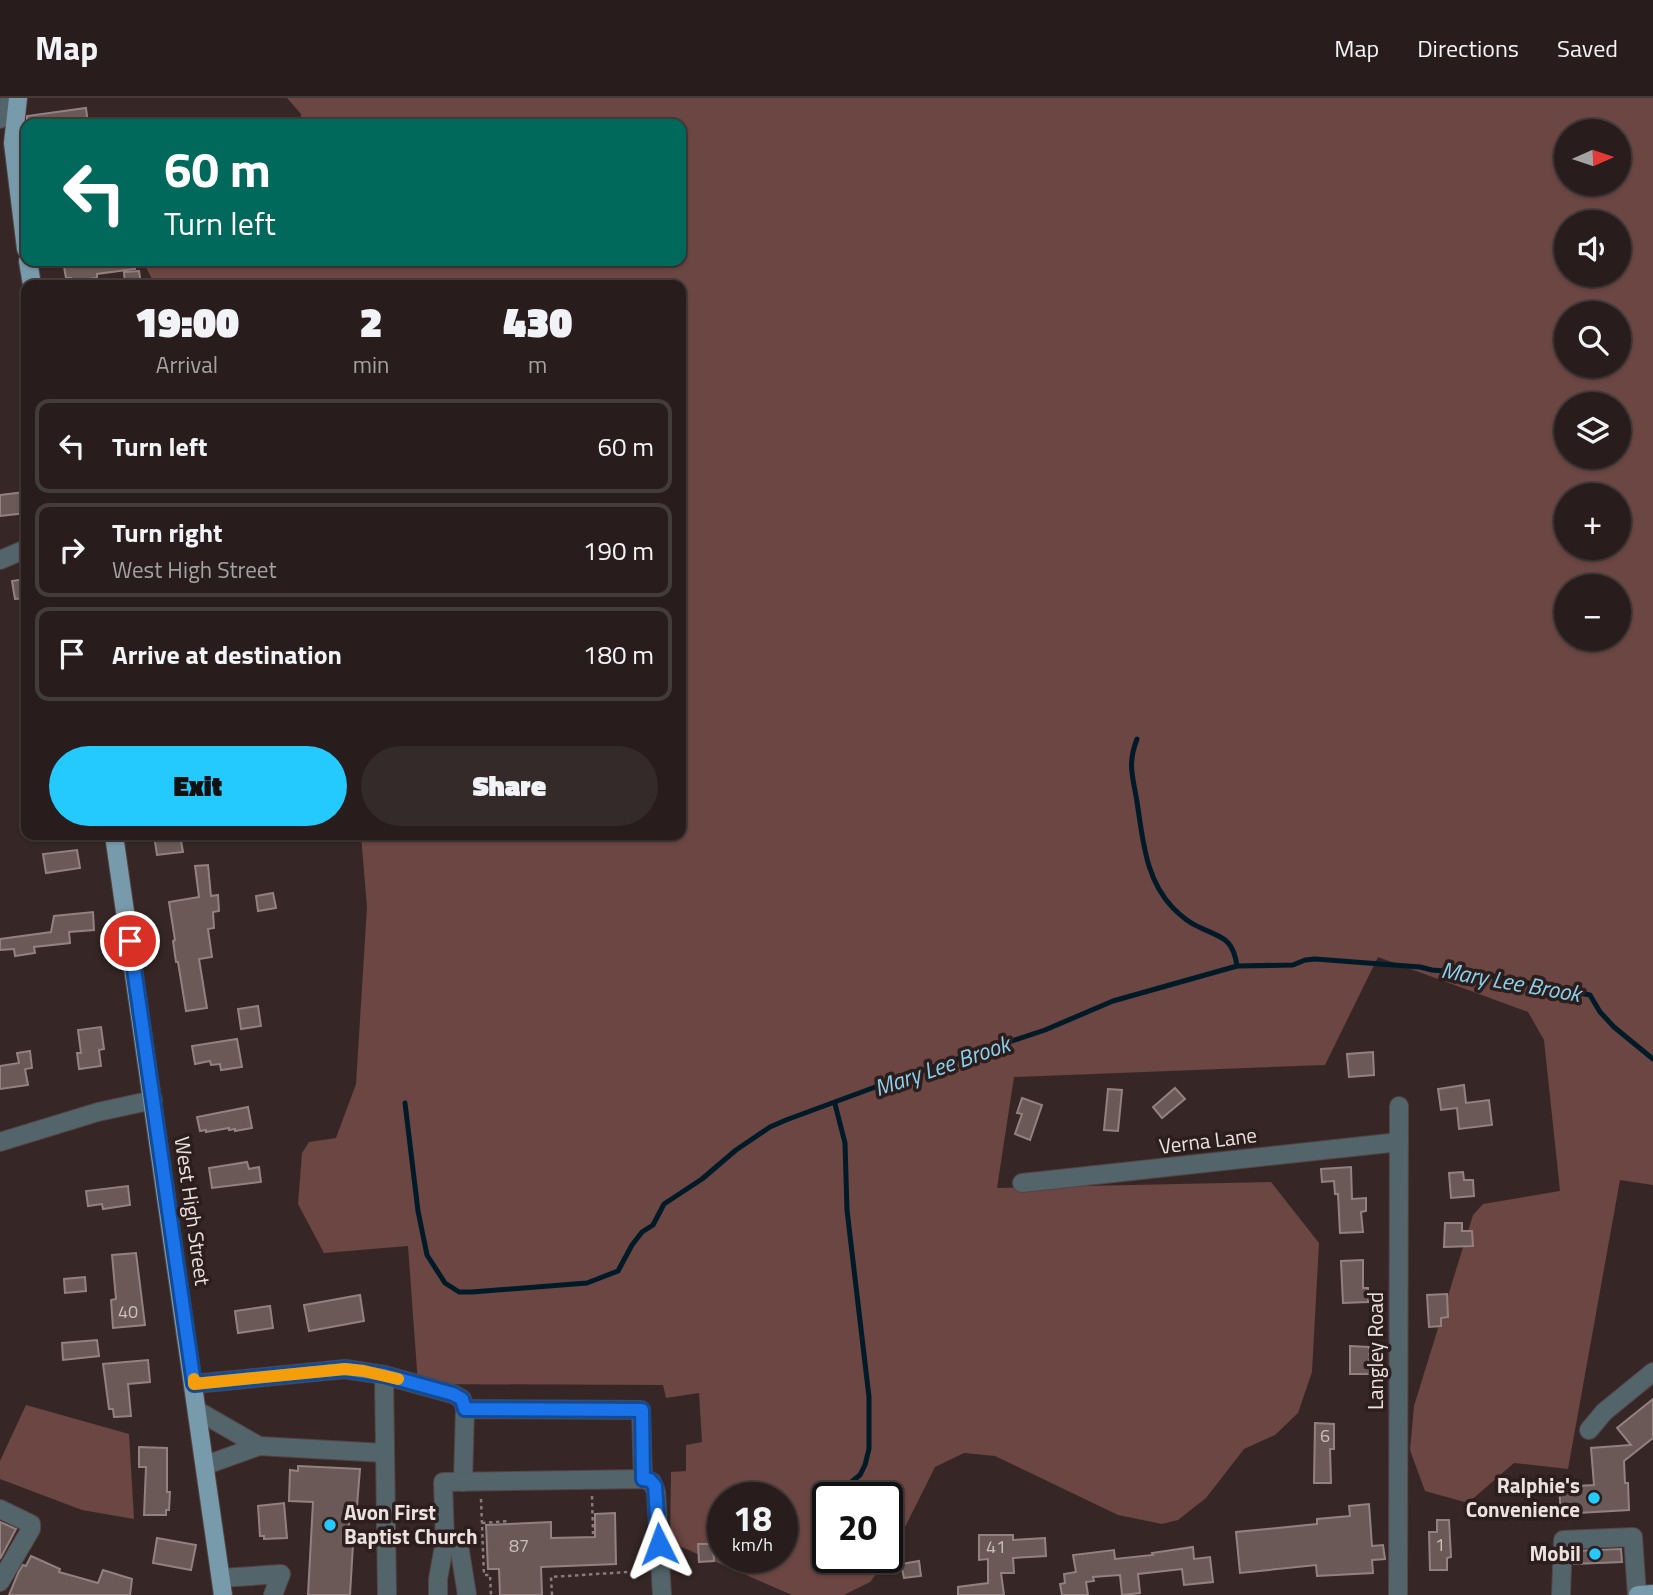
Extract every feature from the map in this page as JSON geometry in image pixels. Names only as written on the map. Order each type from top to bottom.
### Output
[{"type":"main road","points":[[18,98],[7,163],[21,226]]},
{"type":"main road","name":"West High Street","points":[[115,840],[222,1586]]},
{"type":"main road","points":[[1638,1595],[1653,1594]]},
{"type":"street","points":[[0,119],[11,98]]},
{"type":"street","points":[[0,560],[21,551]]},
{"type":"street","points":[[0,1142],[98,1112],[153,1100]]},
{"type":"street","name":"Langley Road","points":[[1398,1595],[1399,1106]]},
{"type":"street","name":"Verna Lane","points":[[1022,1183],[1399,1142]]},
{"type":"street","points":[[194,1384],[345,1369],[384,1375],[458,1395],[465,1409],[463,1482]]},
{"type":"street","points":[[1589,1430],[1604,1412],[1653,1372]]},
{"type":"street","points":[[384,1375],[387,1595]]},
{"type":"street","points":[[465,1409],[642,1410],[643,1479]]},
{"type":"street","points":[[198,1411],[259,1446]]},
{"type":"street","points":[[206,1465],[259,1446],[385,1453]]},
{"type":"street","points":[[438,1587],[444,1541],[443,1482],[643,1479],[650,1480],[655,1486],[662,1595]]},
{"type":"street","points":[[0,1509],[31,1524],[31,1528],[0,1582]]},
{"type":"street","points":[[1561,1595],[1563,1540],[1633,1537],[1638,1595]]},
{"type":"street","points":[[444,1541],[456,1541],[459,1545],[467,1595]]},
{"type":"street","points":[[222,1586],[281,1574],[273,1595]]},
{"type":"path","points":[[592,1503],[593,1534]]},
{"type":"path","points":[[481,1504],[484,1575],[490,1575],[491,1595]]},
{"type":"path","points":[[482,1523],[509,1521]]},
{"type":"path","points":[[552,1595],[551,1577],[661,1570]]},
{"type":"shaded area","points":[[287,98],[1653,98],[1653,1185],[1620,1180],[1568,1469],[1514,1463],[1468,1503],[1425,1491],[1410,1450],[1414,1406],[1473,1215],[1483,1204],[1560,1191],[1544,1040],[1528,1012],[1378,957],[1325,1065],[1014,1077],[997,1188],[1271,1182],[1319,1243],[1312,1372],[1298,1413],[1275,1435],[1244,1449],[1206,1498],[1178,1520],[1162,1524],[1118,1515],[995,1456],[964,1453],[935,1467],[903,1531],[903,1482],[812,1482],[812,1573],[877,1573],[870,1582],[844,1595],[792,1595],[741,1573],[798,1573],[798,1482],[707,1482],[707,1558],[670,1542],[671,1472],[686,1471],[686,1445],[702,1442],[699,1393],[666,1398],[663,1385],[418,1384],[408,1246],[324,1253],[298,1204],[302,1153],[309,1142],[336,1138],[356,1084],[367,907],[361,840],[686,840],[686,280],[152,280],[146,266],[686,266],[686,119],[301,119],[301,114]]},
{"type":"shaded area","points":[[26,1405],[129,1434],[134,1519],[82,1510],[0,1479],[0,1461]]},
{"type":"building","points":[[86,108],[87,119],[27,119],[27,116]]},
{"type":"building","points":[[64,266],[135,266],[135,269],[97,274],[97,278],[66,278]]},
{"type":"building","points":[[139,271],[140,280],[125,280],[124,272]]},
{"type":"building","points":[[21,492],[21,514],[0,516],[0,495]]},
{"type":"building","points":[[21,580],[21,598],[15,599],[12,581]]},
{"type":"building","points":[[155,840],[181,840],[183,852],[157,855]]},
{"type":"building","points":[[77,850],[80,868],[46,873],[43,854]]},
{"type":"building","points":[[208,865],[211,896],[218,895],[219,911],[213,912],[214,928],[208,929],[212,957],[199,959],[207,1008],[186,1011],[176,962],[169,902],[199,897],[195,866]]},
{"type":"building","points":[[273,893],[276,908],[258,911],[256,896]]},
{"type":"building","points":[[93,912],[94,930],[69,932],[70,943],[34,947],[35,953],[15,956],[14,949],[0,950],[0,939],[51,932],[54,916]]},
{"type":"building","points":[[258,1006],[261,1026],[241,1029],[238,1009]]},
{"type":"building","points":[[101,1027],[104,1049],[99,1050],[101,1066],[79,1069],[77,1053],[81,1053],[78,1030]]},
{"type":"building","points":[[237,1039],[242,1067],[221,1070],[220,1064],[211,1065],[210,1061],[195,1064],[192,1046]]},
{"type":"building","points":[[30,1051],[32,1068],[25,1069],[28,1085],[0,1089],[0,1066],[19,1063],[17,1053]]},
{"type":"building","points":[[1373,1052],[1374,1075],[1349,1077],[1347,1054]]},
{"type":"building","points":[[1464,1085],[1466,1103],[1489,1100],[1492,1125],[1459,1129],[1457,1108],[1441,1110],[1438,1089]]},
{"type":"building","points":[[1175,1088],[1185,1099],[1162,1118],[1153,1107]]},
{"type":"building","points":[[1108,1089],[1122,1090],[1118,1131],[1104,1130]]},
{"type":"building","points":[[1022,1098],[1042,1105],[1030,1140],[1015,1134],[1022,1114],[1017,1113]]},
{"type":"building","points":[[248,1107],[252,1128],[200,1131],[197,1117]]},
{"type":"building","points":[[247,1162],[249,1169],[259,1167],[261,1182],[212,1188],[209,1168]]},
{"type":"building","points":[[1351,1167],[1352,1199],[1366,1198],[1366,1211],[1361,1212],[1363,1232],[1340,1233],[1338,1194],[1335,1194],[1334,1181],[1322,1182],[1321,1169]]},
{"type":"building","points":[[1463,1172],[1464,1180],[1473,1180],[1474,1196],[1451,1198],[1449,1173]]},
{"type":"building","points":[[128,1186],[130,1205],[103,1209],[102,1204],[88,1206],[86,1191]]},
{"type":"building","points":[[1445,1223],[1462,1223],[1462,1231],[1472,1231],[1473,1246],[1444,1247]]},
{"type":"building","points":[[136,1253],[145,1325],[113,1328],[111,1300],[116,1299],[112,1255]]},
{"type":"building","points":[[1363,1260],[1363,1288],[1368,1288],[1368,1302],[1343,1303],[1341,1261]]},
{"type":"building","points":[[85,1277],[86,1291],[65,1293],[64,1279]]},
{"type":"building","points":[[1447,1294],[1448,1317],[1441,1318],[1441,1326],[1429,1327],[1427,1295]]},
{"type":"building","points":[[360,1295],[364,1321],[309,1331],[304,1305]]},
{"type":"building","points":[[270,1306],[273,1328],[238,1333],[235,1311]]},
{"type":"building","points":[[97,1340],[99,1356],[63,1360],[62,1343]]},
{"type":"building","points":[[1350,1346],[1369,1347],[1369,1374],[1350,1374]]},
{"type":"building","points":[[148,1360],[150,1382],[128,1384],[131,1416],[114,1417],[113,1409],[109,1409],[103,1364]]},
{"type":"building","points":[[1653,1399],[1653,1438],[1624,1461],[1629,1510],[1561,1514],[1559,1487],[1594,1485],[1591,1448],[1631,1445],[1617,1428]]},
{"type":"building","points":[[1315,1423],[1334,1424],[1334,1449],[1330,1449],[1331,1483],[1314,1483]]},
{"type":"building","points":[[139,1447],[167,1448],[167,1492],[170,1492],[166,1515],[144,1515],[146,1467],[139,1467]]},
{"type":"building","name":"Avon First Baptist Church","points":[[298,1466],[360,1469],[357,1506],[350,1505],[348,1543],[353,1544],[350,1595],[308,1595],[313,1502],[289,1501],[290,1470],[298,1471]]},
{"type":"building","points":[[284,1503],[287,1538],[264,1539],[264,1536],[260,1536],[258,1506]]},
{"type":"building","points":[[1369,1504],[1372,1546],[1383,1545],[1385,1559],[1372,1560],[1373,1573],[1317,1576],[1316,1565],[1240,1573],[1236,1532],[1317,1524],[1317,1519],[1350,1516],[1349,1506]]},
{"type":"building","points":[[615,1513],[616,1564],[541,1567],[542,1595],[500,1595],[499,1569],[488,1569],[486,1525],[551,1522],[551,1538],[595,1537],[595,1514]]},
{"type":"building","points":[[1437,1520],[1449,1520],[1451,1557],[1447,1558],[1447,1570],[1430,1570],[1429,1532],[1437,1532]]},
{"type":"building","points":[[0,1522],[16,1529],[0,1559]]},
{"type":"building","points":[[979,1535],[1013,1535],[1013,1540],[1045,1538],[1046,1556],[1013,1558],[1014,1573],[1001,1573],[1004,1595],[958,1595],[958,1587],[988,1583],[988,1559],[979,1560]]},
{"type":"building","points":[[157,1538],[196,1545],[191,1570],[153,1563]]},
{"type":"building","points":[[698,1544],[707,1544],[707,1561],[699,1562]]},
{"type":"building","points":[[1193,1547],[1194,1559],[1210,1557],[1213,1582],[1184,1585],[1182,1569],[1138,1574],[1140,1593],[1122,1595],[1120,1575],[1093,1577],[1094,1581],[1086,1582],[1088,1595],[1062,1595],[1060,1584],[1065,1583],[1064,1574],[1076,1572],[1073,1555],[1114,1550],[1115,1559]]},
{"type":"building","name":"Mobil","points":[[1621,1549],[1622,1562],[1574,1564],[1574,1551]]},
{"type":"building","points":[[31,1556],[60,1569],[59,1572],[98,1583],[103,1570],[132,1579],[130,1595],[9,1595],[19,1571],[23,1565],[26,1566]]},
{"type":"building","points":[[919,1561],[921,1576],[904,1578],[903,1564]]},
{"type":"waterway","points":[[1137,739],[1132,756],[1133,777],[1147,858],[1156,884],[1182,916],[1229,944],[1237,966]]},
{"type":"waterway","name":"Mary Lee Brook","points":[[405,1103],[418,1211],[427,1255],[445,1283],[459,1292],[472,1292],[587,1283],[618,1271],[632,1245],[642,1232],[653,1225],[664,1204],[702,1179],[736,1150],[770,1127],[897,1079],[1045,1030],[1113,1001],[1237,966],[1293,965],[1315,959],[1420,967],[1481,974],[1590,995],[1600,1012],[1614,1027],[1653,1059]]},
{"type":"waterway","points":[[835,1104],[845,1143],[847,1210],[869,1397],[869,1449],[860,1475],[851,1482]]},
{"type":"slow traffic","points":[[194,1379],[194,1384],[345,1369],[398,1379]]},
{"type":"place","name":"Ralphie's Convenience","points":[[1594,1498]]},
{"type":"place","name":"Avon First Baptist Church","points":[[330,1525]]},
{"type":"place","name":"Mobil","points":[[1595,1554]]},
{"type":"route","points":[[130,941],[194,1384],[345,1369],[384,1375],[458,1395],[465,1409],[642,1410],[643,1479],[650,1480],[655,1486],[659,1544]]}]
